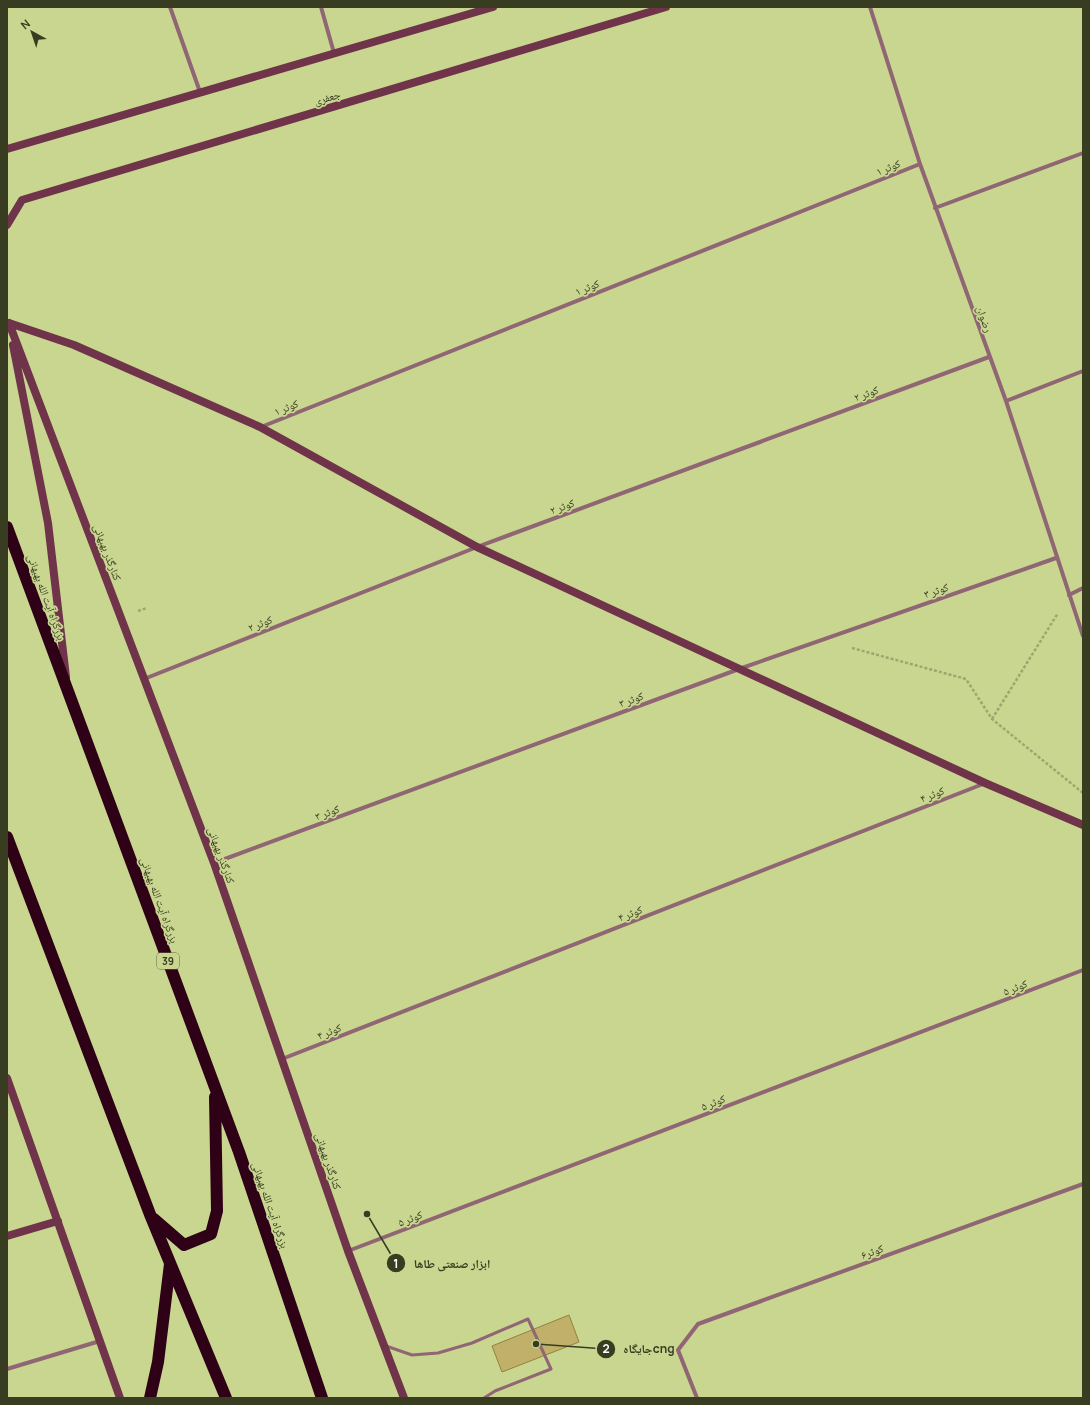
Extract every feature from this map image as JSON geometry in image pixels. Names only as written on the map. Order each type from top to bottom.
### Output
[{"type":"highway","name":"بزرگراه آیت الله بهبهانی","points":[[7,527],[239,1152],[322,1398]]},
{"type":"highway","points":[[7,837],[151,1217],[226,1398]]},
{"type":"highway","points":[[151,1217],[184,1245],[211,1234],[217,1211],[215,1087]]},
{"type":"highway","points":[[150,1398],[158,1362],[170,1263]]},
{"type":"street","points":[[170,7],[200,93]]},
{"type":"street","points":[[321,7],[334,53]]},
{"type":"street","points":[[7,149],[493,7]]},
{"type":"street","name":"جعفری","points":[[7,225],[22,200],[666,7]]},
{"type":"street","name":"رضوان","points":[[870,7],[920,164],[1006,401],[1056,558],[1083,636]]},
{"type":"street","points":[[935,208],[1083,153]]},
{"type":"street","name":"کوثر ۱","points":[[260,427],[920,164]]},
{"type":"street","points":[[8,320],[74,346],[260,427],[477,547],[985,783],[1083,825]]},
{"type":"street","points":[[8,320],[48,523],[68,692]]},
{"type":"street","name":"کنارگذر بهبهانی","points":[[8,320],[214,863],[348,1251],[404,1398]]},
{"type":"street","name":"کوثر ۲","points":[[144,679],[477,547],[989,356]]},
{"type":"street","points":[[1006,401],[1083,371]]},
{"type":"street","name":"کوثر ۳","points":[[214,863],[739,669],[1056,558]]},
{"type":"street","points":[[1069,595],[1083,588]]},
{"type":"street","name":"کوثر ۴","points":[[282,1059],[985,783]]},
{"type":"street","name":"کوثر ۵","points":[[348,1251],[1083,970]]},
{"type":"street","points":[[7,1078],[120,1398]]},
{"type":"street","name":"کوثر۶","points":[[696,1398],[678,1350],[698,1324],[1083,1184]]},
{"type":"street","points":[[7,1236],[58,1221]]},
{"type":"street","points":[[7,1369],[100,1341]]},
{"type":"lane","points":[[384,1346],[412,1356],[438,1353],[472,1343],[528,1319],[551,1368],[495,1391],[484,1398]]},
{"type":"path","points":[[992,720],[1069,595]]},
{"type":"path","points":[[823,640],[966,679],[992,720],[1083,793]]},
{"type":"building","points":[[569,1315],[579,1342],[502,1372],[492,1346]]},
{"type":"place","name":"ابزار صنعتی طاها","points":[[367,1214]]},
{"type":"place","name":"جایگاهcng","points":[[536,1344]]}]
